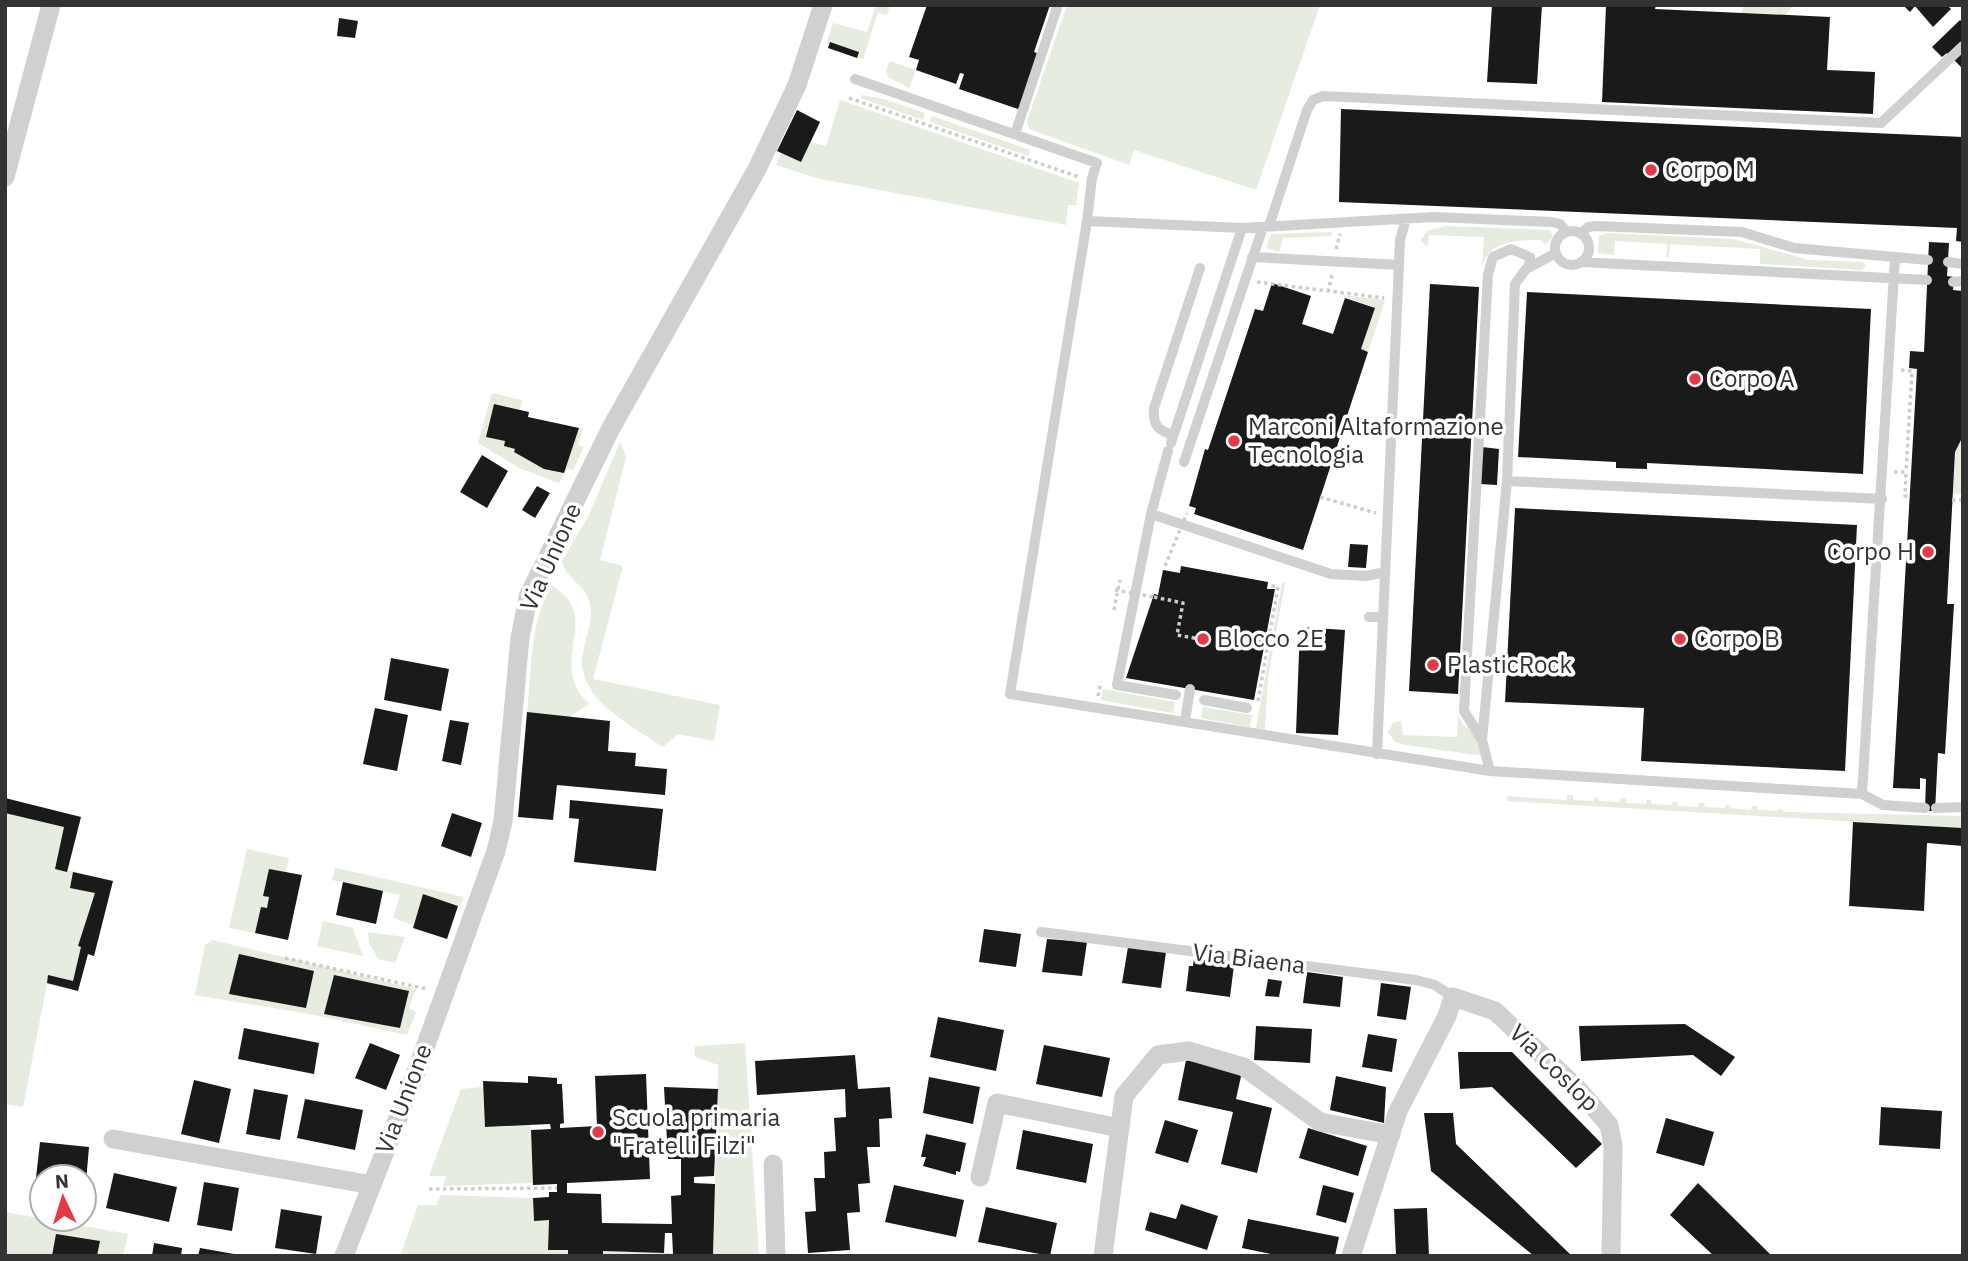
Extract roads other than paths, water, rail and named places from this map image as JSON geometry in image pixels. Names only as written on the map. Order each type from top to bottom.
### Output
[{"type":"street","points":[[5,177],[51,5]]},
{"type":"street","name":"Via Unione","points":[[344,1256],[496,851],[503,821],[520,638],[528,597],[611,428],[757,169],[797,85],[823,5]]},
{"type":"street","points":[[1351,1256],[1405,1092],[1447,1016],[1452,997]]},
{"type":"street","name":"Via Coslop","points":[[1452,997],[1495,1011],[1577,1088],[1609,1125],[1613,1146],[1611,1256]]},
{"type":"street","points":[[1103,1256],[1124,1096],[1158,1055],[1189,1051],[1244,1067],[1320,1122],[1391,1135]]},
{"type":"street","points":[[981,1177],[997,1103],[1120,1128]]},
{"type":"street","name":"Via Unione","points":[[113,1139],[372,1185]]},
{"type":"street","points":[[773,1164],[776,1256]]},
{"type":"lane","points":[[1015,134],[1058,5]]},
{"type":"lane","points":[[1184,462],[1252,257],[1313,100],[1322,96],[1336,96],[1881,123],[1963,46]]},
{"type":"lane","points":[[855,79],[1097,163],[1090,192],[1010,694],[1185,719],[1377,754],[1490,771],[1862,794],[1883,805],[1963,807]]},
{"type":"lane","points":[[1087,221],[1242,228],[1406,219],[1552,222],[1560,224],[1567,232]]},
{"type":"lane","points":[[1377,754],[1399,265],[1401,229],[1406,219]]},
{"type":"lane","points":[[1927,280],[1560,263],[1556,253],[1558,239],[1567,232],[1582,233],[1588,227],[1596,226],[1742,232],[1794,248],[1928,260]]},
{"type":"lane","points":[[1176,695],[1117,685],[1151,514],[1171,443],[1242,228]]},
{"type":"lane","points":[[1581,262],[1586,259],[1588,247],[1582,233]]},
{"type":"lane","points":[[1490,771],[1482,740],[1464,711],[1488,274],[1493,257],[1511,249],[1530,257],[1529,267]]},
{"type":"lane","points":[[1482,740],[1507,481],[1515,284],[1529,267],[1556,253]]},
{"type":"lane","points":[[1252,257],[1399,265]]},
{"type":"lane","points":[[1862,794],[1895,258]]},
{"type":"lane","points":[[1948,262],[1963,264]]},
{"type":"lane","points":[[1171,443],[1155,424],[1154,408],[1200,268]]},
{"type":"lane","points":[[1507,481],[1882,499]]},
{"type":"lane","points":[[1151,514],[1331,574],[1366,576],[1385,572]]},
{"type":"lane","points":[[1368,617],[1383,617]]},
{"type":"lane","points":[[1185,719],[1190,689]]},
{"type":"lane","points":[[1204,700],[1247,708]]},
{"type":"lane","name":"Via Biaena","points":[[1041,932],[1416,980],[1435,985],[1452,997]]},
{"type":"place","name":"Corpo M","points":[[1651,170]]},
{"type":"place","name":"Corpo A","points":[[1695,379]]},
{"type":"place","name":"Marconi Altaformazione Tecnologia","points":[[1234,441]]},
{"type":"place","name":"Corpo H","points":[[1928,552]]},
{"type":"place","name":"Blocco 2E","points":[[1203,639]]},
{"type":"place","name":"Corpo B","points":[[1680,639]]},
{"type":"place","name":"PlasticRock","points":[[1433,665]]},
{"type":"place","name":"Scuola primaria \"Fratelli Filzi\"","points":[[598,1132]]}]
